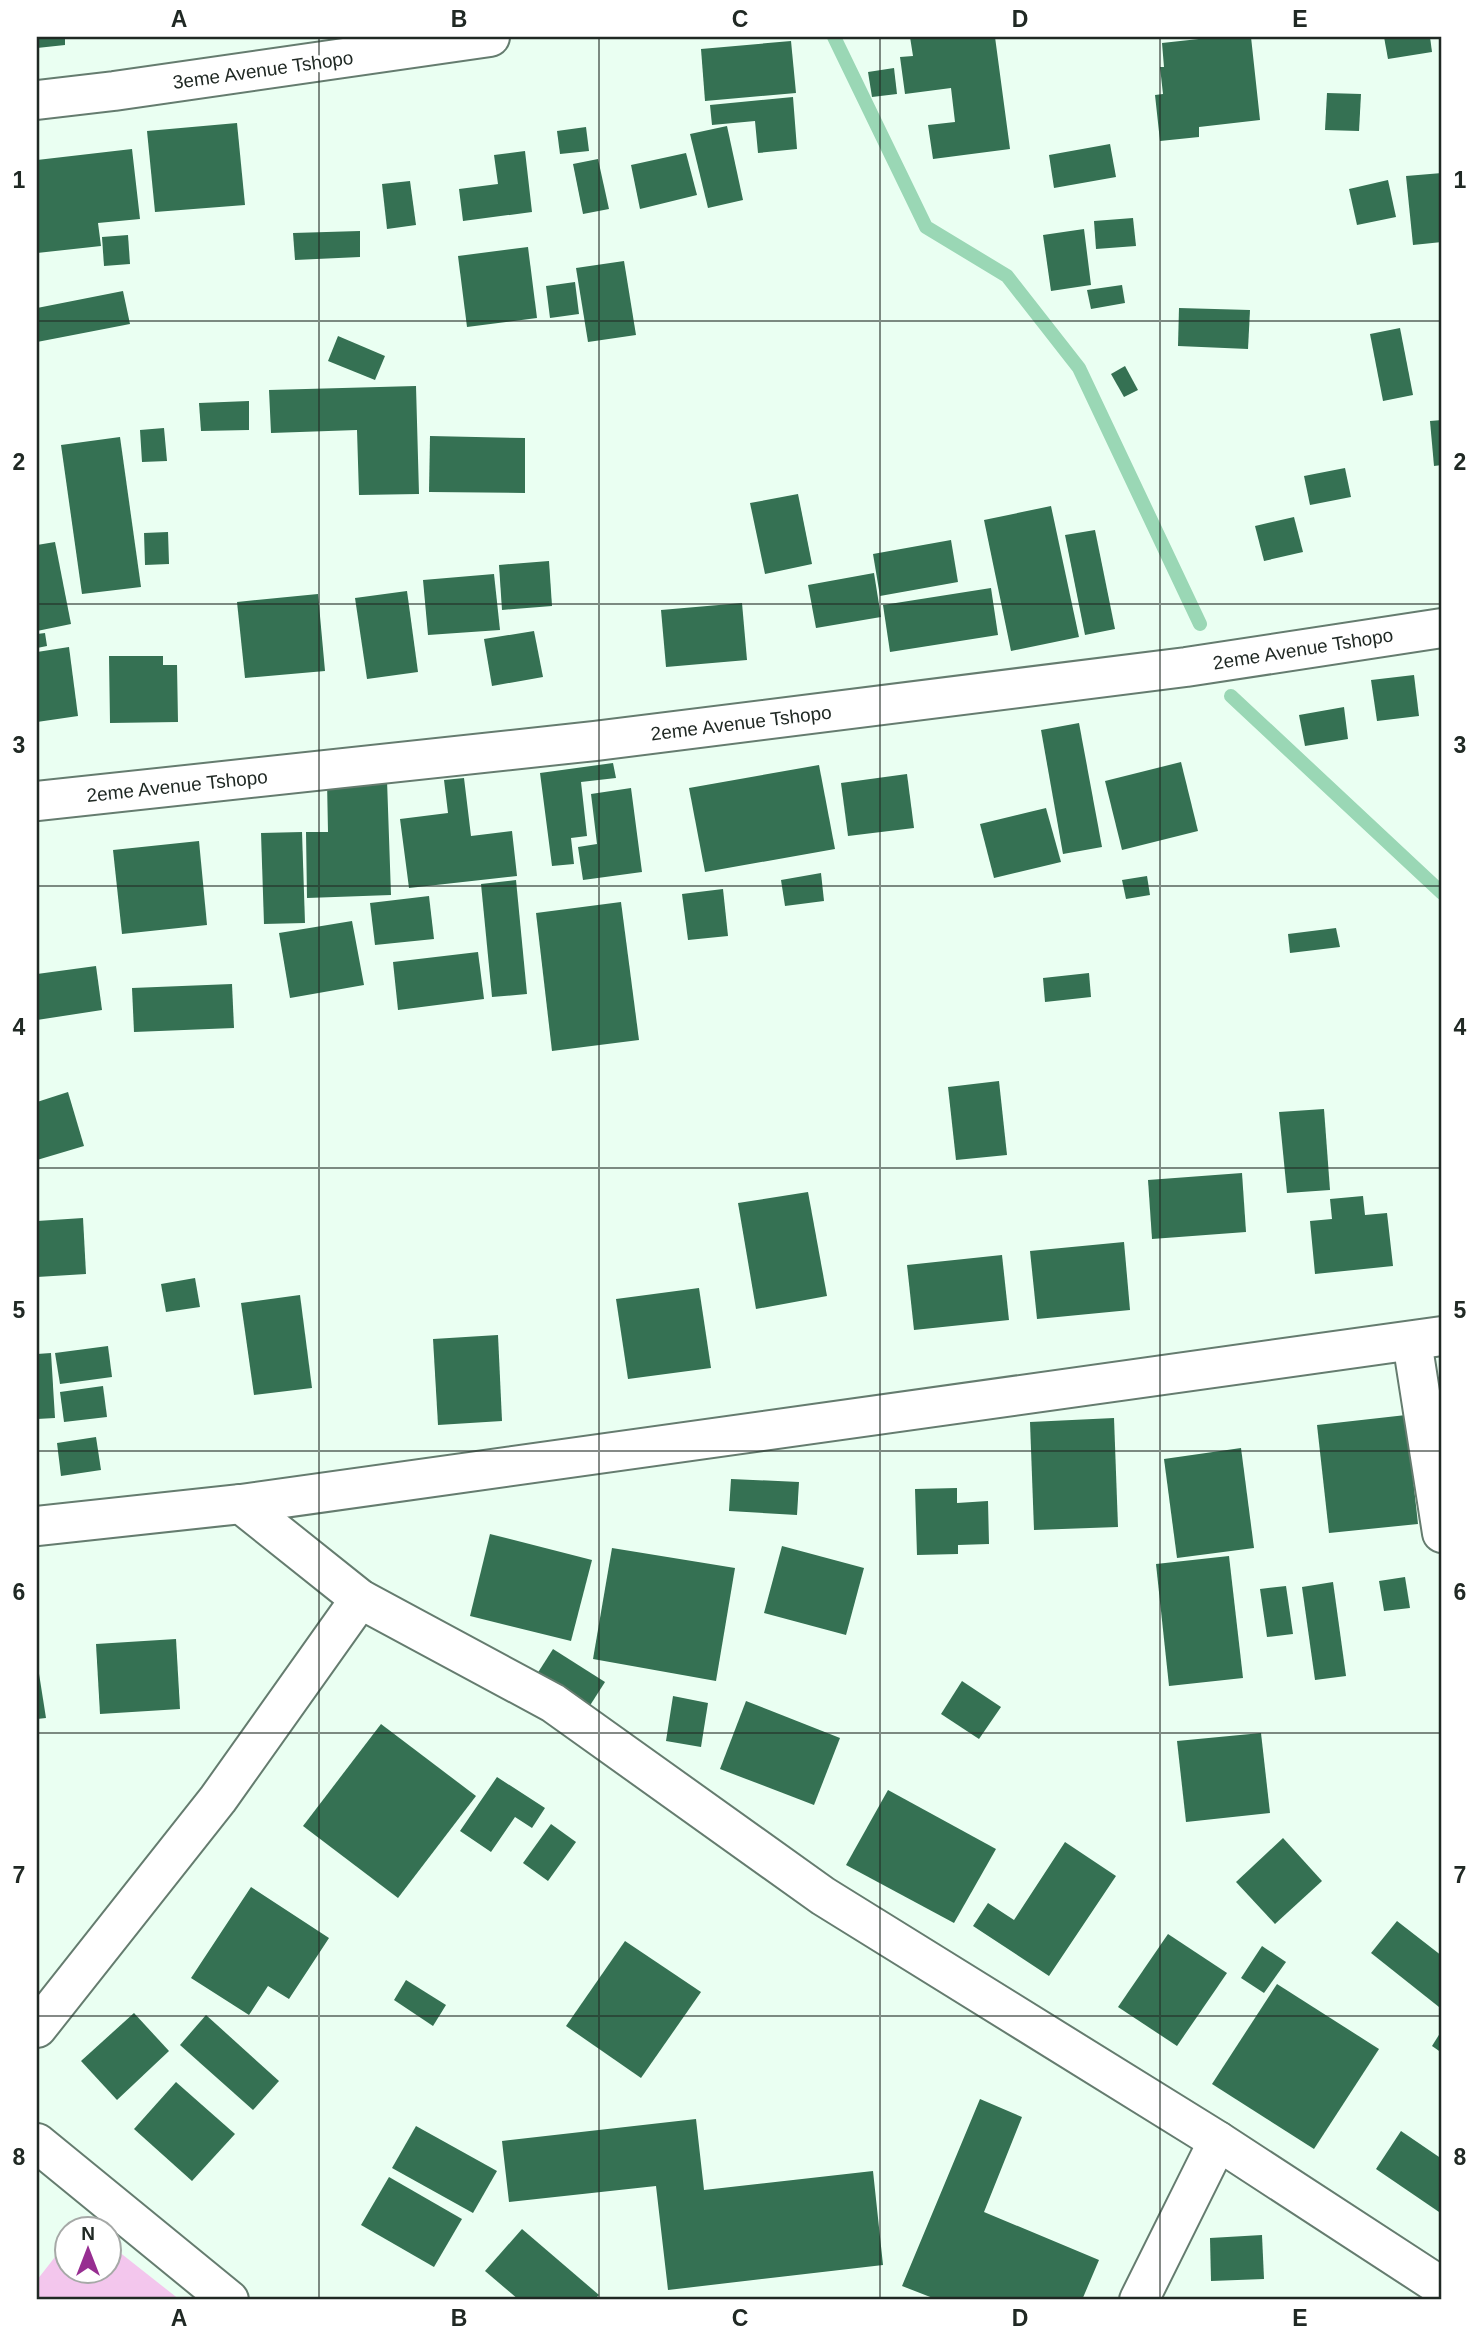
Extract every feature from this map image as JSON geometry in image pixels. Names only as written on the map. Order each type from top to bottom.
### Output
[{"type":"street","name":"3eme Avenue Tshopo","points":[[37,100],[490,37]]},
{"type":"street","name":"2eme Avenue Tshopo","points":[[37,801],[622,738],[1186,667],[1442,628]]},
{"type":"street","points":[[37,1526],[241,1504],[1427,1339],[1442,1533]]},
{"type":"street","points":[[241,1504],[360,1599],[553,1703],[823,1896],[1217,2141],[1442,2287]]},
{"type":"street","points":[[37,2028],[218,1799],[360,1599]]},
{"type":"street","points":[[1139,2300],[1217,2141]]},
{"type":"street","points":[[37,2143],[229,2300]]},
{"type":"shaded area","points":[[122,2254],[180,2300],[37,2300],[37,2280],[52,2261],[52,2284],[122,2284]]},
{"type":"building","points":[[37,37],[65,37],[65,45],[37,48]]},
{"type":"building","points":[[910,37],[995,37],[1010,149],[933,159],[928,125],[955,122],[951,88],[905,94],[900,57],[913,56]]},
{"type":"building","points":[[1217,37],[1251,37],[1260,120],[1199,127],[1199,137],[1160,141],[1155,95],[1163,94],[1160,67],[1164,67],[1162,43]]},
{"type":"building","points":[[1384,37],[1430,37],[1432,52],[1388,59]]},
{"type":"building","points":[[791,41],[796,93],[705,101],[701,49]]},
{"type":"building","points":[[894,68],[897,94],[872,97],[868,72]]},
{"type":"building","points":[[1327,93],[1361,94],[1359,131],[1325,130]]},
{"type":"building","points":[[793,97],[797,149],[758,153],[755,121],[712,125],[710,105]]},
{"type":"building","points":[[237,123],[245,205],[155,212],[147,131]]},
{"type":"building","points":[[727,126],[743,200],[708,208],[690,134]]},
{"type":"building","points":[[586,127],[589,151],[560,154],[557,131]]},
{"type":"building","points":[[1110,144],[1116,177],[1054,188],[1049,155]]},
{"type":"building","points":[[132,149],[140,219],[98,223],[101,246],[37,253],[37,160]]},
{"type":"building","points":[[525,151],[532,212],[463,221],[459,189],[498,184],[494,155]]},
{"type":"building","points":[[686,153],[697,195],[640,209],[631,165]]},
{"type":"building","points":[[598,159],[609,209],[583,214],[573,164]]},
{"type":"building","points":[[1442,173],[1442,242],[1413,245],[1406,176]]},
{"type":"building","points":[[1388,180],[1396,217],[1357,225],[1349,189]]},
{"type":"building","points":[[410,181],[416,225],[387,229],[382,184]]},
{"type":"building","points":[[1133,218],[1136,246],[1096,249],[1094,221]]},
{"type":"building","points":[[1084,229],[1091,285],[1051,291],[1043,235]]},
{"type":"building","points":[[360,231],[360,257],[295,260],[293,233]]},
{"type":"building","points":[[128,235],[130,264],[104,266],[102,237]]},
{"type":"building","points":[[528,247],[537,318],[467,327],[458,256]]},
{"type":"building","points":[[624,261],[636,335],[588,342],[576,268]]},
{"type":"building","points":[[575,282],[579,314],[550,318],[546,286]]},
{"type":"building","points":[[1122,285],[1125,303],[1091,309],[1087,290]]},
{"type":"building","points":[[123,291],[130,324],[37,342],[37,308]]},
{"type":"building","points":[[1179,308],[1250,310],[1248,349],[1178,346]]},
{"type":"building","points":[[1400,328],[1413,395],[1383,401],[1370,334]]},
{"type":"building","points":[[338,336],[385,356],[375,380],[328,361]]},
{"type":"building","points":[[1125,366],[1138,390],[1124,397],[1111,374]]},
{"type":"building","points":[[416,386],[419,494],[359,495],[357,430],[271,433],[269,390]]},
{"type":"building","points":[[249,401],[249,430],[201,431],[199,403]]},
{"type":"building","points":[[1442,420],[1442,465],[1434,466],[1430,421]]},
{"type":"building","points":[[164,428],[167,461],[142,462],[140,430]]},
{"type":"building","points":[[430,436],[525,438],[525,493],[429,492]]},
{"type":"building","points":[[120,437],[141,587],[82,594],[61,445]]},
{"type":"building","points":[[1345,468],[1351,497],[1310,505],[1304,476]]},
{"type":"building","points":[[798,494],[812,564],[765,574],[750,503]]},
{"type":"building","points":[[1051,506],[1079,637],[1011,651],[984,520]]},
{"type":"building","points":[[1294,517],[1303,552],[1264,561],[1255,526]]},
{"type":"building","points":[[1095,530],[1115,629],[1085,635],[1065,535]]},
{"type":"building","points":[[168,532],[169,564],[145,565],[144,533]]},
{"type":"building","points":[[951,540],[958,582],[880,596],[873,554]]},
{"type":"building","points":[[55,542],[71,624],[37,631],[37,545]]},
{"type":"building","points":[[549,561],[552,606],[502,610],[499,565]]},
{"type":"building","points":[[874,573],[881,617],[816,628],[808,585]]},
{"type":"building","points":[[494,574],[500,630],[428,635],[423,580]]},
{"type":"building","points":[[991,588],[998,635],[890,652],[883,605]]},
{"type":"building","points":[[407,591],[418,672],[367,679],[355,598]]},
{"type":"building","points":[[318,594],[325,671],[245,678],[237,602]]},
{"type":"building","points":[[742,603],[747,660],[666,667],[661,610]]},
{"type":"building","points":[[534,631],[543,677],[492,686],[484,639]]},
{"type":"building","points":[[45,633],[47,646],[37,648],[37,634]]},
{"type":"building","points":[[69,647],[78,716],[37,722],[37,652]]},
{"type":"building","points":[[109,656],[163,656],[163,665],[177,665],[178,722],[110,723]]},
{"type":"building","points":[[1414,675],[1419,716],[1377,721],[1371,680]]},
{"type":"building","points":[[1344,707],[1348,739],[1305,746],[1299,715]]},
{"type":"building","points":[[1079,723],[1102,847],[1063,854],[1041,730]]},
{"type":"building","points":[[1181,762],[1198,831],[1122,850],[1105,781]]},
{"type":"building","points":[[613,763],[616,778],[581,782],[587,836],[571,838],[574,864],[552,866],[540,773]]},
{"type":"building","points":[[819,765],[835,849],[705,872],[689,788]]},
{"type":"building","points":[[907,774],[914,828],[848,836],[841,783]]},
{"type":"building","points":[[464,778],[471,836],[512,831],[517,876],[409,888],[400,819],[448,813],[444,780]]},
{"type":"building","points":[[387,780],[391,895],[307,898],[306,832],[328,832],[327,781]]},
{"type":"building","points":[[631,788],[642,872],[583,880],[578,847],[597,844],[591,794]]},
{"type":"building","points":[[1046,808],[1061,862],[994,878],[980,824]]},
{"type":"building","points":[[302,832],[305,923],[264,924],[261,833]]},
{"type":"building","points":[[199,841],[207,925],[122,934],[113,850]]},
{"type":"building","points":[[821,873],[824,901],[785,906],[781,880]]},
{"type":"building","points":[[1147,876],[1150,895],[1126,899],[1122,880]]},
{"type":"building","points":[[516,880],[527,994],[492,997],[481,884]]},
{"type":"building","points":[[723,889],[728,936],[688,940],[682,894]]},
{"type":"building","points":[[429,896],[434,939],[375,945],[370,903]]},
{"type":"building","points":[[621,902],[639,1040],[552,1051],[536,913]]},
{"type":"building","points":[[352,921],[364,985],[290,998],[279,933]]},
{"type":"building","points":[[1336,928],[1340,947],[1290,953],[1288,934]]},
{"type":"building","points":[[478,952],[484,999],[398,1010],[393,962]]},
{"type":"building","points":[[96,966],[102,1010],[37,1020],[37,974]]},
{"type":"building","points":[[1089,973],[1091,997],[1045,1002],[1043,978]]},
{"type":"building","points":[[232,984],[234,1028],[134,1032],[132,988]]},
{"type":"building","points":[[999,1081],[1007,1155],[956,1160],[948,1087]]},
{"type":"building","points":[[68,1092],[84,1146],[37,1160],[37,1102]]},
{"type":"building","points":[[1324,1109],[1330,1190],[1287,1193],[1279,1112]]},
{"type":"building","points":[[1242,1173],[1246,1232],[1152,1239],[1148,1180]]},
{"type":"building","points":[[808,1192],[827,1296],[756,1309],[738,1203]]},
{"type":"building","points":[[1363,1196],[1365,1215],[1387,1213],[1393,1266],[1315,1274],[1310,1221],[1332,1219],[1330,1199]]},
{"type":"building","points":[[83,1218],[86,1274],[37,1277],[37,1221]]},
{"type":"building","points":[[1124,1242],[1130,1310],[1037,1319],[1030,1251]]},
{"type":"building","points":[[1002,1255],[1009,1320],[914,1330],[907,1265]]},
{"type":"building","points":[[195,1278],[200,1307],[166,1312],[161,1284]]},
{"type":"building","points":[[699,1288],[711,1368],[628,1379],[616,1299]]},
{"type":"building","points":[[300,1295],[312,1388],[254,1395],[241,1303]]},
{"type":"building","points":[[498,1335],[502,1421],[438,1425],[433,1339]]},
{"type":"building","points":[[108,1346],[112,1377],[60,1384],[55,1353]]},
{"type":"building","points":[[51,1353],[55,1418],[37,1419],[37,1354]]},
{"type":"building","points":[[103,1386],[107,1417],[64,1422],[60,1392]]},
{"type":"building","points":[[1406,1415],[1418,1524],[1329,1533],[1317,1425]]},
{"type":"building","points":[[1114,1418],[1118,1527],[1034,1530],[1030,1422]]},
{"type":"building","points":[[96,1437],[101,1470],[61,1476],[57,1443]]},
{"type":"building","points":[[1241,1448],[1254,1548],[1177,1558],[1164,1459]]},
{"type":"building","points":[[731,1479],[799,1482],[797,1515],[729,1511]]},
{"type":"building","points":[[957,1488],[957,1503],[988,1501],[989,1544],[958,1545],[958,1554],[917,1555],[915,1489]]},
{"type":"building","points":[[490,1534],[592,1560],[571,1641],[470,1616]]},
{"type":"building","points":[[782,1546],[864,1568],[846,1635],[764,1613]]},
{"type":"building","points":[[612,1548],[735,1568],[716,1681],[593,1659]]},
{"type":"building","points":[[1229,1556],[1243,1678],[1169,1686],[1156,1564]]},
{"type":"building","points":[[1405,1577],[1410,1608],[1384,1611],[1379,1581]]},
{"type":"building","points":[[1333,1582],[1346,1676],[1315,1680],[1302,1587]]},
{"type":"building","points":[[1286,1586],[1293,1634],[1267,1637],[1260,1589]]},
{"type":"building","points":[[176,1639],[180,1709],[100,1714],[96,1644]]},
{"type":"building","points":[[553,1649],[605,1682],[589,1707],[537,1674]]},
{"type":"building","points":[[37,1661],[46,1718],[37,1719]]},
{"type":"building","points":[[962,1681],[1001,1707],[979,1739],[941,1714]]},
{"type":"building","points":[[673,1696],[708,1703],[701,1747],[666,1741]]},
{"type":"building","points":[[746,1701],[840,1738],[814,1805],[720,1769]]},
{"type":"building","points":[[381,1724],[476,1796],[398,1898],[303,1826]]},
{"type":"building","points":[[1261,1733],[1270,1813],[1186,1822],[1177,1741]]},
{"type":"building","points":[[497,1777],[545,1808],[532,1828],[515,1817],[491,1852],[460,1831]]},
{"type":"building","points":[[888,1790],[996,1849],[954,1923],[846,1865]]},
{"type":"building","points":[[551,1824],[576,1842],[548,1881],[523,1863]]},
{"type":"building","points":[[1283,1838],[1322,1881],[1275,1924],[1236,1882]]},
{"type":"building","points":[[1065,1842],[1116,1876],[1049,1976],[973,1926],[988,1903],[1014,1920]]},
{"type":"building","points":[[251,1887],[329,1938],[289,1999],[268,1986],[249,2015],[191,1978]]},
{"type":"building","points":[[1397,1921],[1442,1956],[1442,2002],[1439,2007],[1371,1953]]},
{"type":"building","points":[[1168,1934],[1227,1973],[1177,2046],[1118,2007]]},
{"type":"building","points":[[625,1941],[701,1992],[641,2078],[566,2026]]},
{"type":"building","points":[[1262,1946],[1286,1962],[1264,1993],[1241,1978]]},
{"type":"building","points":[[406,1980],[446,2005],[433,2026],[394,2000]]},
{"type":"building","points":[[1277,1984],[1379,2049],[1314,2149],[1212,2084]]},
{"type":"building","points":[[134,2013],[169,2051],[117,2100],[81,2061]]},
{"type":"building","points":[[206,2015],[279,2081],[253,2110],[180,2045]]},
{"type":"building","points":[[1442,2030],[1442,2053],[1432,2046]]},
{"type":"building","points":[[176,2082],[235,2134],[192,2181],[134,2129]]},
{"type":"building","points":[[980,2099],[1022,2117],[984,2212],[1099,2260],[1082,2300],[938,2300],[902,2286]]},
{"type":"building","points":[[696,2119],[704,2190],[873,2171],[883,2265],[668,2290],[656,2186],[509,2202],[502,2141]]},
{"type":"building","points":[[416,2126],[497,2171],[473,2213],[392,2168]]},
{"type":"building","points":[[1401,2131],[1442,2159],[1442,2214],[1376,2169]]},
{"type":"building","points":[[389,2177],[462,2219],[434,2267],[361,2225]]},
{"type":"building","points":[[522,2229],[599,2295],[594,2300],[519,2300],[485,2271]]},
{"type":"building","points":[[1262,2235],[1264,2279],[1211,2281],[1210,2238]]},
{"type":"waterway","points":[[834,37],[926,227],[1007,276],[1079,368],[1200,624]]},
{"type":"waterway","points":[[1231,696],[1442,893]]}]
